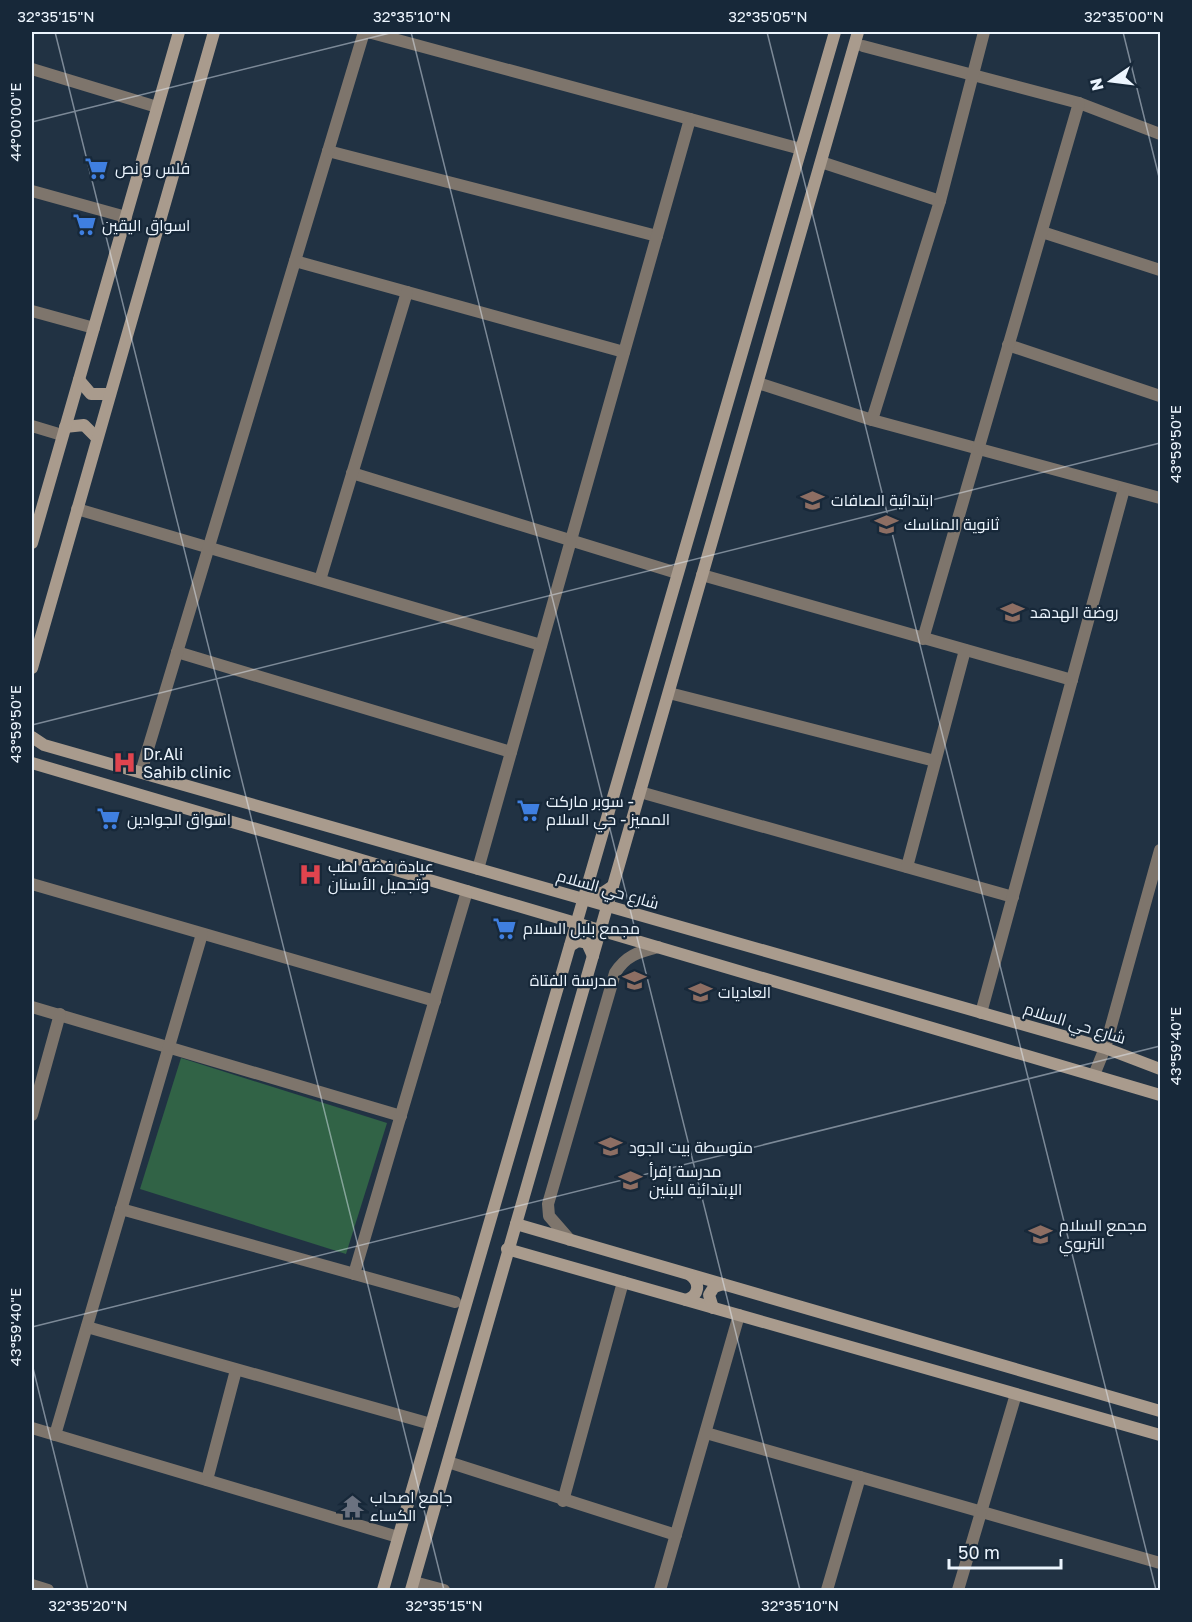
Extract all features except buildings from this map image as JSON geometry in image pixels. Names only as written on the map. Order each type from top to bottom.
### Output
[{"type":"street","points":[[32,543],[179,32]]},
{"type":"street","points":[[32,668],[214,32]]},
{"type":"street","points":[[141,772],[366,32],[801,149]]},
{"type":"street","points":[[383,1590],[835,32]]},
{"type":"street","points":[[444,1590],[413,1586],[507,1249],[608,906],[858,32]]},
{"type":"street","points":[[872,420],[940,201],[984,32]]},
{"type":"street","points":[[863,46],[972,73],[1079,104],[1161,134]]},
{"type":"street","points":[[32,69],[158,106]]},
{"type":"street","points":[[923,639],[1079,104]]},
{"type":"street","points":[[478,869],[690,119]]},
{"type":"street","points":[[328,151],[657,236]]},
{"type":"street","points":[[821,162],[940,201]]},
{"type":"street","points":[[32,190],[126,217]]},
{"type":"street","points":[[1042,232],[1161,270]]},
{"type":"street","points":[[769,259],[771,267],[779,272],[791,268]]},
{"type":"street","points":[[295,261],[624,352]]},
{"type":"street","points":[[763,280],[774,276],[782,281],[784,289]]},
{"type":"street","points":[[321,580],[407,292]]},
{"type":"street","points":[[32,311],[94,328]]},
{"type":"street","points":[[1008,345],[1161,396]]},
{"type":"street","points":[[79,380],[91,394],[110,394]]},
{"type":"street","points":[[758,383],[872,420],[1161,498]]},
{"type":"street","points":[[32,426],[64,431],[84,425],[97,438]]},
{"type":"street","points":[[352,473],[570,542],[677,573]]},
{"type":"street","points":[[981,1013],[1124,489]]},
{"type":"street","points":[[77,508],[541,645]]},
{"type":"street","points":[[702,575],[1072,680]]},
{"type":"street","points":[[907,867],[964,650]]},
{"type":"street","points":[[177,652],[511,752]]},
{"type":"street","points":[[669,693],[935,761]]},
{"type":"street","name":"شارع حي السلام","points":[[32,737],[44,745],[1105,1048],[1161,1069]]},
{"type":"street","points":[[79,777],[80,766],[87,757]]},
{"type":"street","points":[[32,763],[1161,1095]]},
{"type":"street","points":[[640,792],[1013,897]]},
{"type":"street","points":[[1094,1075],[1105,1048],[1161,850]]},
{"type":"street","points":[[588,882],[592,890],[601,894],[613,886]]},
{"type":"street","points":[[32,884],[435,1001]]},
{"type":"street","points":[[531,910],[539,900],[539,886]]},
{"type":"street","points":[[354,1274],[467,891]]},
{"type":"street","points":[[55,1435],[202,934]]},
{"type":"street","points":[[570,946],[578,941],[587,943],[593,956]]},
{"type":"street","points":[[570,1240],[549,1216],[548,1204],[615,973],[622,962],[630,956],[658,947]]},
{"type":"street","points":[[32,1007],[400,1116]]},
{"type":"street","points":[[32,1114],[60,1014]]},
{"type":"street","points":[[121,1209],[455,1302]]},
{"type":"street","points":[[516,1224],[1161,1411]]},
{"type":"street","points":[[507,1249],[1161,1435]]},
{"type":"street","points":[[686,1300],[694,1297],[698,1289],[696,1281],[690,1275]]},
{"type":"street","points":[[562,1501],[623,1282]]},
{"type":"street","points":[[713,1308],[709,1294],[714,1287],[723,1284]]},
{"type":"street","points":[[660,1590],[739,1315]]},
{"type":"street","points":[[87,1326],[431,1424]]},
{"type":"street","points":[[207,1480],[236,1370]]},
{"type":"street","points":[[958,1590],[1016,1394]]},
{"type":"street","points":[[32,1428],[398,1537]]},
{"type":"street","points":[[706,1433],[1161,1563]]},
{"type":"street","points":[[448,1462],[562,1501],[676,1535]]},
{"type":"street","points":[[827,1590],[860,1477]]},
{"type":"street","points":[[32,1585],[48,1590]]},
{"type":"green space","points":[[181,1058],[387,1123],[346,1254],[140,1189]]},
{"type":"place","name":"فلس و نص","points":[[97,168]]},
{"type":"place","name":"اسواق اليقين","points":[[84,225]]},
{"type":"place","name":"ابتدائية الصافات","points":[[813,500]]},
{"type":"place","name":"ثانوية المناسك","points":[[886,524]]},
{"type":"place","name":"روضة الهدهد","points":[[1012,612]]},
{"type":"place","name":"Dr.Ali Sahib clinic","points":[[125,763]]},
{"type":"place","name":"سوبر ماركت - المميز - حي السلام","points":[[528,810]]},
{"type":"place","name":"اسواق الجوادين","points":[[109,819]]},
{"type":"place","name":"عيادة فضة لطب وتجميل الأسنان","points":[[310,875]]},
{"type":"place","name":"مجمع بلبل السلام","points":[[505,928]]},
{"type":"place","name":"مدرسة الفتاة","points":[[635,980]]},
{"type":"place","name":"العاديات","points":[[700,992]]},
{"type":"place","name":"متوسطة بيت الجود","points":[[611,1147]]},
{"type":"place","name":"مدرسة إقرأ الإبتدائية للبنين","points":[[631,1180]]},
{"type":"place","name":"مجمع السلام التربوي","points":[[1041,1234]]},
{"type":"place","name":"جامع اصحاب الكساء","points":[[352,1506]]}]
